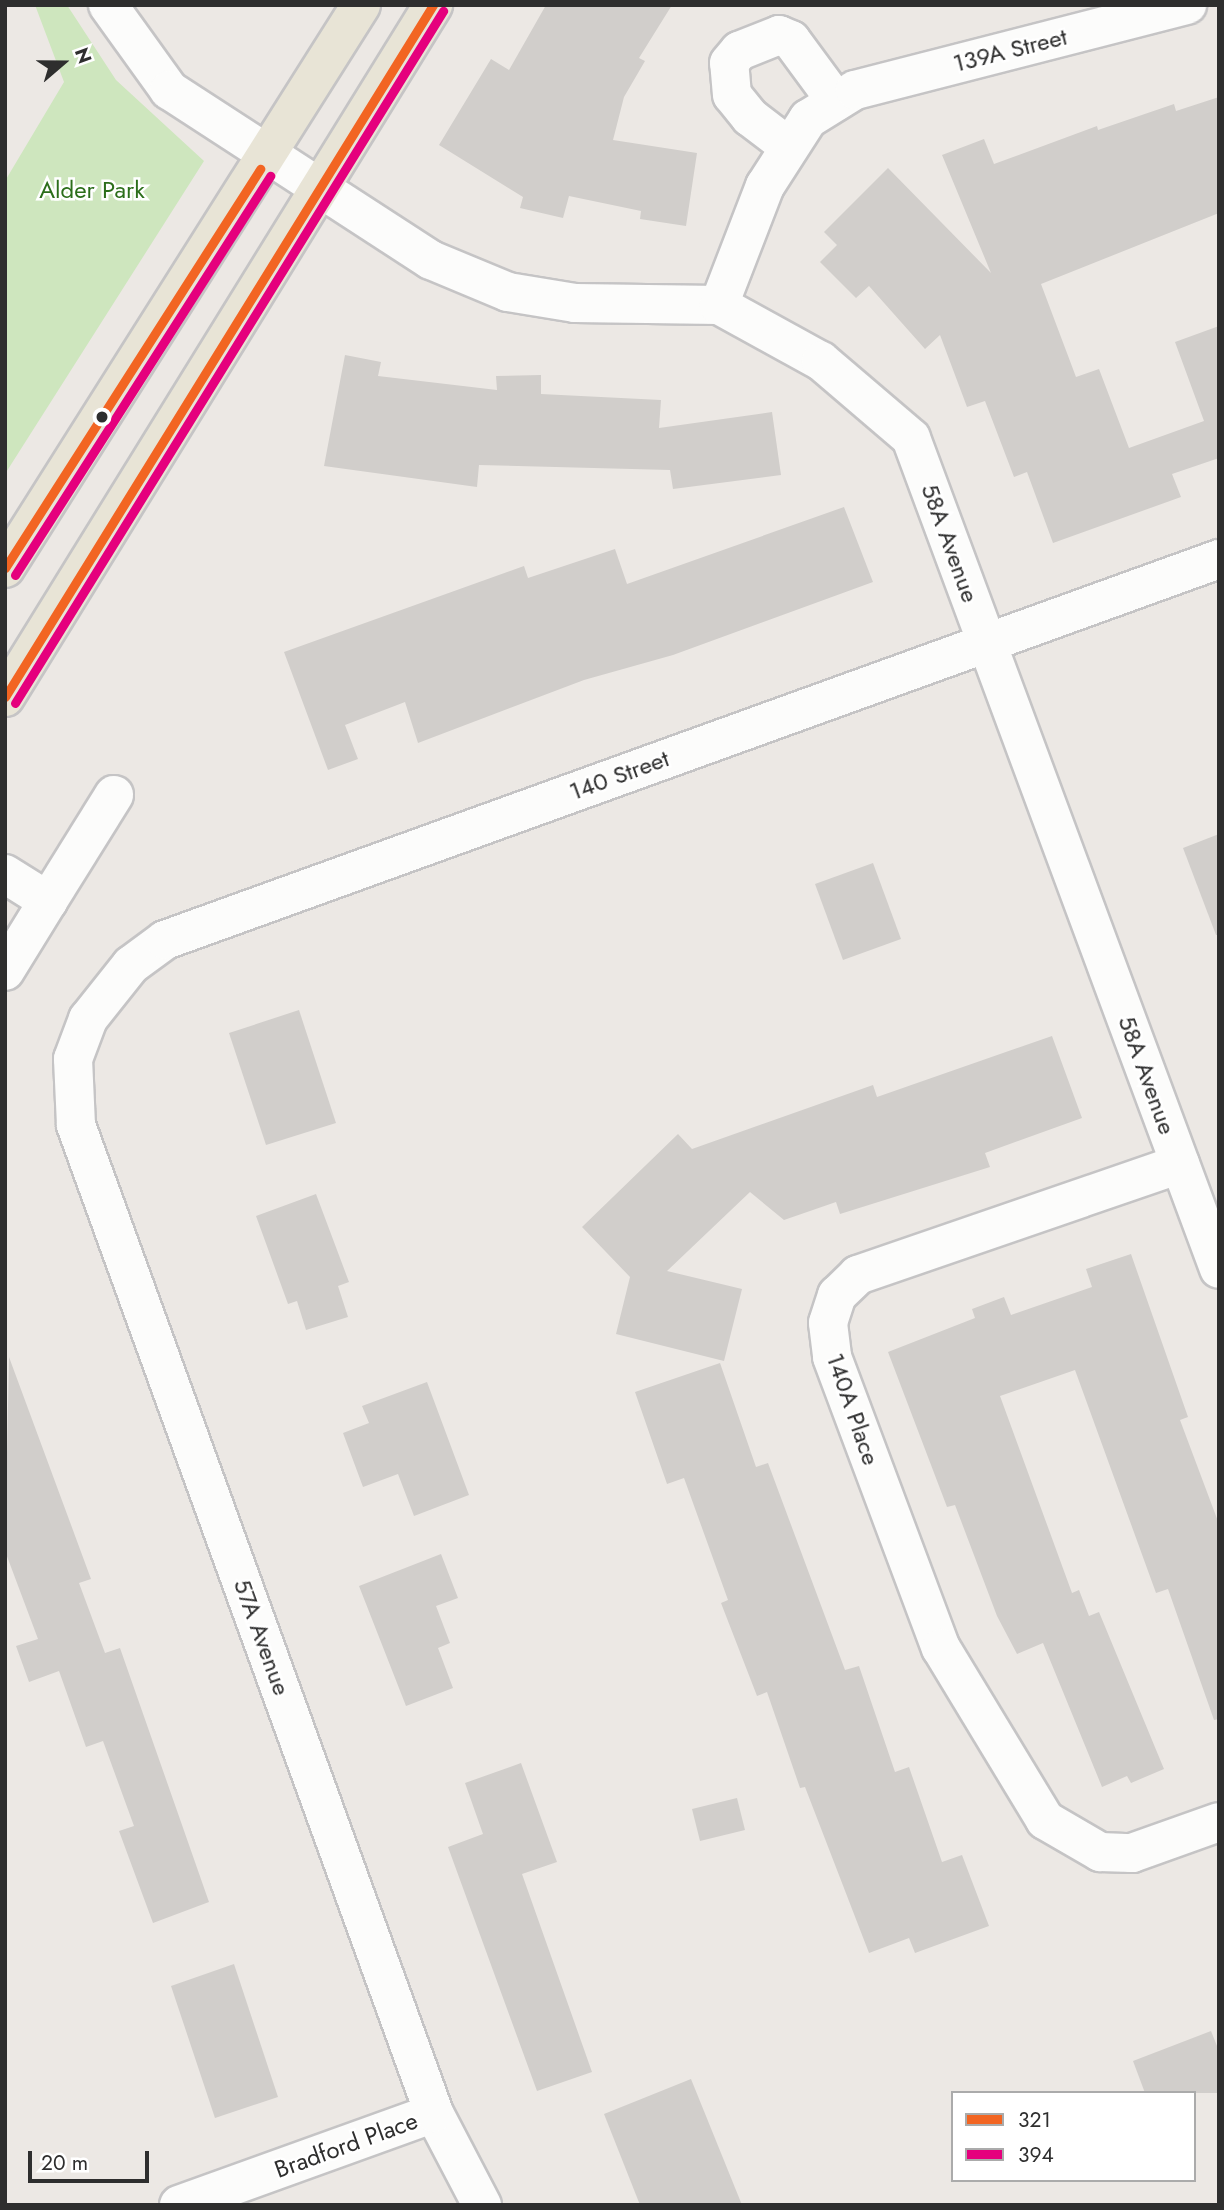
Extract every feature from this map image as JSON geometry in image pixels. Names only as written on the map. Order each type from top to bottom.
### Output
[{"type":"main road","points":[[5,568],[361,5]]},
{"type":"main road","points":[[5,697],[433,5]]},
{"type":"street","name":"58A Avenue","points":[[108,5],[169,90],[431,260],[508,292],[576,303],[719,305],[821,361],[911,438],[1219,1269]]},
{"type":"street","name":"139A Street","points":[[719,305],[765,186],[808,118],[855,90],[1078,19],[1187,5]]},
{"type":"street","points":[[788,146],[750,117],[732,95],[729,63],[739,51],[779,35],[791,40],[836,101]]},
{"type":"street","name":"140 Street","points":[[73,1059],[102,997],[165,940],[1219,559]]},
{"type":"street","points":[[5,971],[114,795]]},
{"type":"street","points":[[5,874],[48,901]]},
{"type":"street","name":"57A Avenue","points":[[73,1059],[76,1125],[434,2113],[482,2205]]},
{"type":"street","name":"140A Place","points":[[1180,1164],[858,1275],[837,1295],[828,1323],[832,1357],[941,1648],[1045,1820],[1073,1840],[1100,1852],[1132,1853],[1219,1822]]},
{"type":"street","name":"Bradford Place","points":[[179,2205],[434,2113]]},
{"type":"green space","name":"Alder Park","points":[[35,5],[67,5],[116,80],[204,161],[5,474],[5,181],[64,82]]},
{"type":"building","points":[[546,5],[672,5],[639,58],[645,61],[624,97],[613,140],[697,153],[686,226],[640,219],[641,211],[569,196],[563,218],[520,208],[523,197],[439,145],[491,59],[509,70]]},
{"type":"building","points":[[1219,97],[1219,213],[1041,284],[1076,377],[1099,369],[1129,448],[1204,421],[1175,342],[1219,326],[1219,458],[1172,474],[1181,497],[1053,543],[1027,472],[1014,477],[985,401],[967,407],[940,335],[925,349],[869,286],[856,298],[820,262],[837,245],[824,232],[888,168],[991,273],[942,155],[984,139],[994,164],[1097,126],[1098,130],[1174,104],[1176,111]]},
{"type":"building","points":[[345,355],[381,362],[378,376],[497,390],[496,376],[541,375],[541,394],[661,400],[659,428],[772,412],[781,475],[673,489],[670,470],[479,465],[477,487],[324,466]]},
{"type":"building","points":[[844,507],[873,582],[673,655],[584,680],[418,743],[405,702],[345,725],[358,759],[328,770],[284,652],[524,566],[528,578],[615,549],[627,584]]},
{"type":"building","points":[[1219,834],[1219,935],[1216,935],[1183,848]]},
{"type":"building","points":[[873,863],[901,939],[843,960],[815,884]]},
{"type":"building","points":[[299,1010],[336,1123],[266,1145],[229,1033]]},
{"type":"building","points":[[1052,1036],[1082,1118],[985,1153],[990,1167],[840,1214],[836,1202],[784,1220],[750,1192],[667,1271],[742,1289],[724,1361],[616,1334],[630,1277],[582,1227],[678,1134],[692,1149],[873,1085],[877,1097]]},
{"type":"building","points":[[316,1194],[349,1282],[338,1286],[348,1317],[306,1330],[297,1301],[288,1304],[256,1216]]},
{"type":"building","points":[[1131,1254],[1188,1417],[1180,1420],[1219,1524],[1219,1719],[1214,1720],[1168,1589],[1156,1593],[1075,1370],[1000,1396],[1072,1593],[1079,1590],[1089,1616],[1099,1612],[1164,1769],[1131,1783],[1127,1776],[1102,1787],[1043,1643],[1017,1654],[997,1616],[955,1505],[947,1507],[888,1352],[975,1318],[972,1309],[1004,1297],[1011,1315],[1092,1287],[1086,1269]]},
{"type":"building","points":[[9,1357],[91,1579],[79,1583],[105,1653],[120,1648],[209,1902],[153,1923],[119,1831],[134,1826],[103,1741],[86,1747],[59,1671],[29,1682],[16,1646],[38,1639],[5,1551]]},
{"type":"building","points":[[720,1363],[756,1467],[768,1463],[845,1670],[859,1666],[895,1772],[909,1767],[942,1862],[962,1855],[989,1926],[915,1953],[909,1938],[869,1953],[805,1787],[800,1788],[767,1692],[757,1696],[721,1603],[728,1600],[684,1478],[667,1484],[635,1392]]},
{"type":"building","points":[[427,1382],[469,1495],[414,1516],[398,1474],[363,1487],[343,1433],[369,1423],[362,1406]]},
{"type":"building","points":[[441,1554],[458,1598],[436,1606],[450,1643],[438,1648],[453,1688],[406,1706],[359,1586]]},
{"type":"building","points":[[521,1763],[557,1862],[522,1874],[592,2072],[537,2091],[448,1847],[483,1834],[465,1783]]},
{"type":"building","points":[[737,1798],[745,1830],[700,1841],[692,1809]]},
{"type":"building","points":[[234,1964],[278,2097],[215,2118],[171,1986]]},
{"type":"building","points":[[1211,2031],[1219,2051],[1219,2093],[1144,2091],[1133,2061]]},
{"type":"building","points":[[691,2079],[742,2205],[640,2205],[604,2114]]},
{"type":"transit line","name":"321","points":[[5,697],[433,5]]},
{"type":"transit line","name":"394","points":[[15,703],[443,11]]},
{"type":"transit line","name":"321","points":[[5,568],[260,169]]},
{"type":"transit line","name":"394","points":[[15,575],[270,176]]}]
